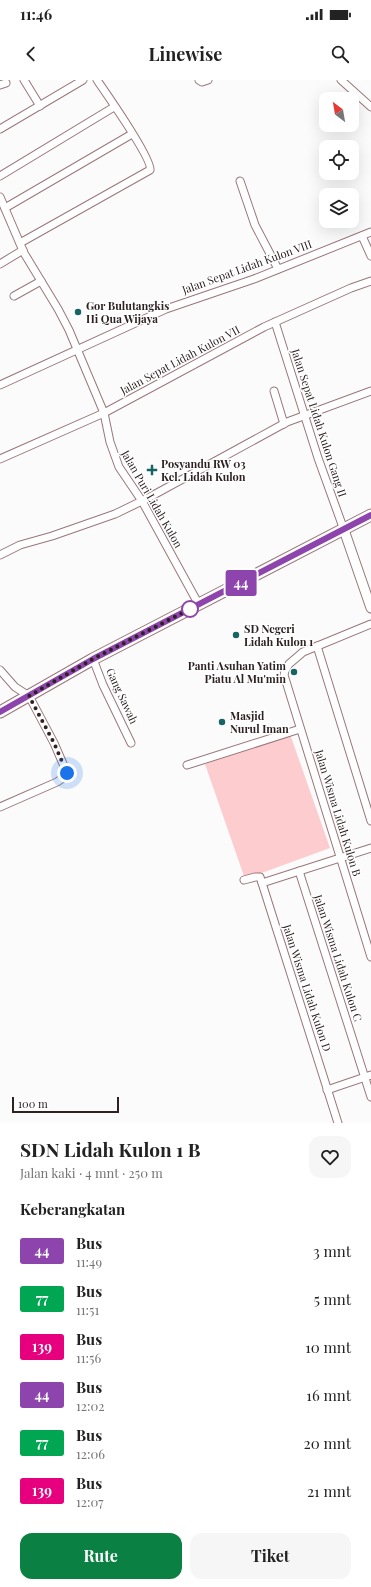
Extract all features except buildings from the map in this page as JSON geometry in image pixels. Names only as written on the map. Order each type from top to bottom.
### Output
[{"type":"main road","points":[[0,712],[93,659],[371,515]]},
{"type":"street","points":[[24,80],[40,106]]},
{"type":"street","points":[[0,264],[21,246],[150,170],[150,166],[132,134],[98,80]]},
{"type":"street","points":[[199,80],[202,82],[208,80]]},
{"type":"street","points":[[341,80],[371,107]]},
{"type":"street","points":[[0,129],[79,81]]},
{"type":"street","points":[[0,176],[114,107]]},
{"type":"street","points":[[5,208],[132,134]]},
{"type":"street","points":[[240,181],[255,225],[278,269]]},
{"type":"street","name":"Jalan Puri Lidah Kulon","points":[[0,197],[21,246],[61,314],[78,351],[104,414],[114,455],[119,467],[142,501],[199,605]]},
{"type":"street","name":"Jalan Sepat Lidah Kulon VIII","points":[[0,385],[78,351],[166,309],[254,279],[371,232]]},
{"type":"street","points":[[362,236],[371,256]]},
{"type":"street","points":[[14,296],[41,281]]},
{"type":"street","name":"Jalan Sepat Lidah Kulon VII","points":[[0,459],[104,414],[275,322],[344,290],[371,281]]},
{"type":"street","name":"Jalan Sepat Lidah Kulon Gang II","points":[[275,322],[304,415],[344,530]]},
{"type":"street","points":[[0,555],[20,545],[52,536],[115,514],[142,501],[284,424],[371,390]]},
{"type":"street","points":[[274,391],[284,424]]},
{"type":"street","points":[[344,530],[371,608]]},
{"type":"street","points":[[371,624],[317,646],[371,821]]},
{"type":"street","name":"Jalan Wisma Lidah Kulon B","points":[[317,646],[298,655],[289,664],[284,675],[371,957]]},
{"type":"street","name":"Gang Sawah","points":[[93,659],[105,689],[131,743]]},
{"type":"street","points":[[0,670],[15,687],[29,696],[66,769],[66,776],[58,782],[0,807]]},
{"type":"street","points":[[187,765],[300,728]]},
{"type":"street","points":[[244,880],[258,876],[262,879],[262,883],[371,848]]},
{"type":"street","name":"Jalan Wisma Lidah Kulon C","points":[[299,871],[368,1076],[371,1097]]},
{"type":"street","name":"Jalan Wisma Lidah Kulon D","points":[[262,883],[338,1123]]},
{"type":"street","points":[[327,1090],[368,1076]]},
{"type":"shaded area","points":[[290,734],[330,848],[245,879],[205,764]]},
{"type":"bus line","name":"44","points":[[0,712],[93,659],[371,515]]},
{"type":"place","name":"Gor Bulutangkis Hi Qua Wijaya","points":[[78,312]]},
{"type":"place","name":"Posyandu RW 03 Kel. Lidah Kulon","points":[[152,470]]},
{"type":"place","name":"SD Negeri Lidah Kulon 1","points":[[236,635]]},
{"type":"place","name":"Panti Asuhan Yatim Piatu Al Mu'min","points":[[294,672]]},
{"type":"place","name":"Masjid Nurul Iman","points":[[222,722]]},
{"type":"route","points":[[67,773],[54,743],[29,696],[93,659],[190,609]]}]
